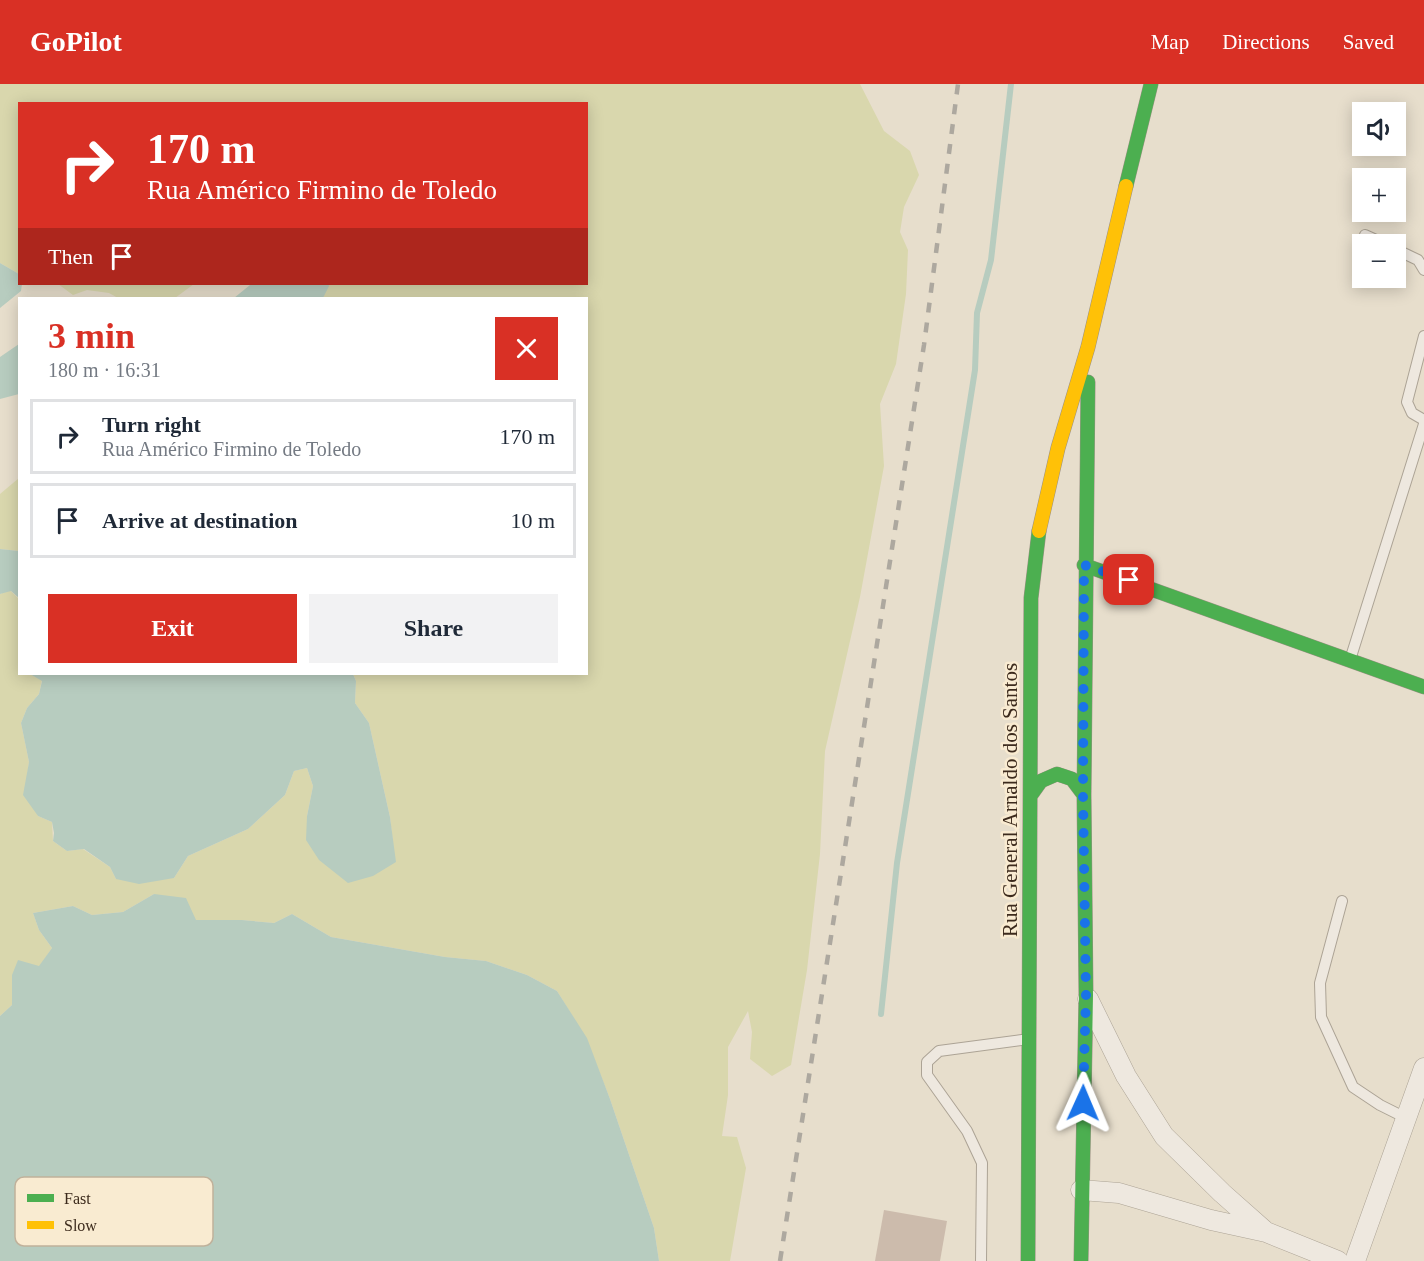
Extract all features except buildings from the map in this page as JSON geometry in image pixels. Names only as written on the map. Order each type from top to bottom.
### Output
[{"type":"street","name":"Rua General Arnaldo dos Santos","points":[[1029,1261],[1031,598],[1037,540],[1058,448],[1088,347],[1151,84]]},
{"type":"street","name":"Rua General Arnaldo dos Santos","points":[[1081,1261],[1086,995],[1083,795],[1088,347]]},
{"type":"street","points":[[1084,565],[1424,687]]},
{"type":"street","points":[[1030,795],[1041,781],[1057,774],[1072,779],[1083,795]]},
{"type":"street","points":[[1086,995],[1126,1076],[1164,1136],[1266,1232]]},
{"type":"street","points":[[1355,1261],[1424,1068]]},
{"type":"street","points":[[1081,1190],[1119,1193],[1211,1220],[1266,1232],[1338,1261]]},
{"type":"lane","points":[[1406,254],[1418,260],[1424,270]]},
{"type":"lane","points":[[1350,660],[1424,422],[1412,413],[1407,402],[1424,336]]},
{"type":"lane","points":[[1342,901],[1320,983],[1321,1017],[1353,1087],[1380,1105],[1406,1118]]},
{"type":"lane","points":[[981,1261],[982,1163],[967,1131],[927,1075],[927,1062],[939,1051],[1030,1039]]},
{"type":"shaded area","points":[[0,84],[860,84],[884,131],[910,151],[919,175],[904,207],[900,232],[908,250],[906,294],[896,364],[880,404],[884,466],[860,597],[825,751],[820,854],[807,970],[791,1065],[772,1076],[750,1059],[752,1032],[748,1011],[728,1047],[728,1095],[722,1136],[737,1137],[746,1168],[730,1261],[659,1261],[654,1228],[610,1099],[586,1038],[557,991],[527,975],[486,961],[445,957],[331,937],[292,914],[274,923],[195,920],[154,894],[123,912],[92,915],[73,906],[33,913],[39,930],[52,948],[40,966],[12,975],[12,1005],[0,1016],[0,594],[10,590],[18,598],[18,675],[32,675],[42,680],[39,694],[27,708],[21,723],[29,762],[27,777],[38,816],[52,822],[53,841],[67,851],[83,849],[110,867],[116,879],[174,878],[188,856],[248,829],[285,795],[294,771],[307,768],[313,786],[307,816],[395,862],[390,817],[369,723],[355,703],[356,681],[353,675],[588,675],[588,297],[323,297],[328,285],[588,285],[588,102],[18,102],[18,273],[0,263]]},
{"type":"shaded area","points":[[0,263],[18,273],[18,285],[22,285],[21,291],[0,308]]},
{"type":"shaded area","points":[[59,285],[193,285],[176,297],[116,297],[109,293],[87,290],[73,295]]},
{"type":"shaded area","points":[[250,285],[329,286],[324,297],[235,297]]},
{"type":"shaded area","points":[[18,345],[18,394],[0,399],[0,357]]},
{"type":"shaded area","points":[[18,479],[18,551],[0,549],[0,494]]},
{"type":"shaded area","points":[[0,549],[18,551],[18,597],[11,591],[0,594]]},
{"type":"shaded area","points":[[32,675],[353,675],[356,681],[355,703],[369,723],[390,817],[396,862],[373,876],[348,883],[319,860],[306,840],[307,816],[313,786],[307,768],[294,771],[285,795],[248,829],[188,856],[174,878],[139,884],[116,879],[110,867],[84,849],[67,851],[53,841],[52,822],[38,816],[23,795],[29,762],[21,723],[27,708],[39,694],[42,681]]},
{"type":"shaded area","points":[[154,894],[186,898],[196,920],[274,923],[292,914],[331,937],[445,957],[486,961],[527,975],[557,991],[587,1038],[654,1228],[659,1261],[0,1261],[0,1016],[12,1005],[12,975],[18,960],[39,966],[52,948],[39,930],[33,913],[73,906],[92,915],[123,912]]},
{"type":"waterway","points":[[881,1014],[897,863],[975,370],[977,313],[991,260],[1011,84]]},
{"type":"railway","points":[[780,1261],[924,345],[958,84]]},
{"type":"traffic: fast","points":[[1126,186],[1151,84]]},
{"type":"traffic: fast","points":[[1081,1261],[1086,995],[1084,795],[1088,382]]},
{"type":"traffic: fast","points":[[1028,1261],[1031,598],[1039,531]]},
{"type":"traffic: fast","points":[[1084,565],[1424,687]]},
{"type":"traffic: fast","points":[[1031,795],[1041,781],[1057,774],[1072,779],[1084,795]]},
{"type":"traffic: slow","points":[[1039,531],[1058,448],[1088,347],[1126,186]]},
{"type":"route","points":[[1083,1103],[1086,995],[1083,795],[1084,565],[1129,580]]}]
